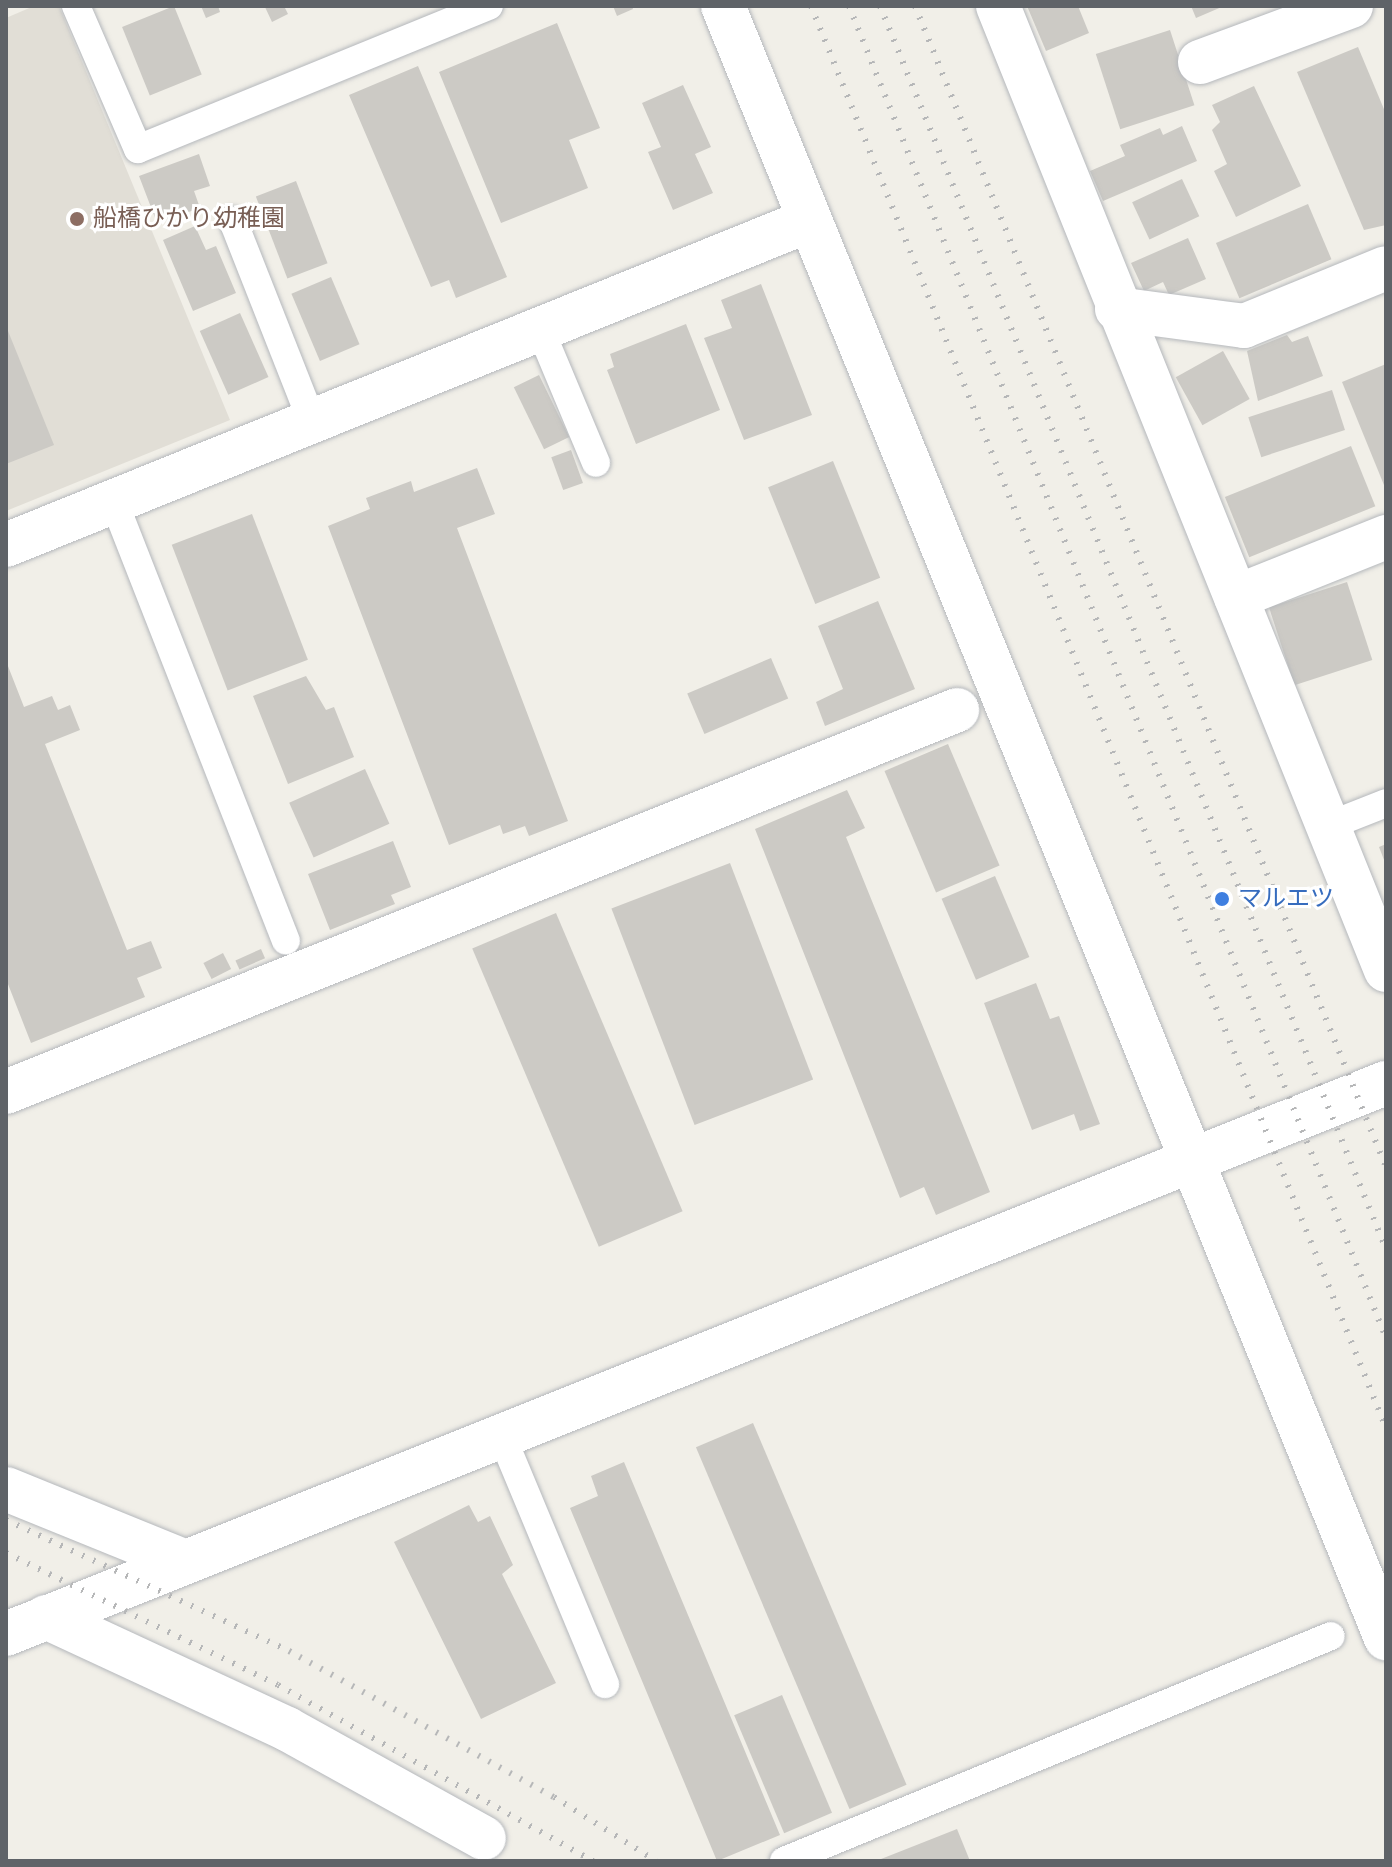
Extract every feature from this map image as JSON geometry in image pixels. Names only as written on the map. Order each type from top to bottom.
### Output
[{"type":"street","points":[[723,6],[1386,1638]]},
{"type":"street","points":[[998,6],[1117,309],[1386,970]]},
{"type":"street","points":[[1200,62],[1351,6]]},
{"type":"street","points":[[6,545],[810,220]]},
{"type":"street","points":[[1117,309],[1244,326],[1386,268]]},
{"type":"street","points":[[1236,597],[1386,537]]},
{"type":"street","points":[[6,1092],[957,710]]},
{"type":"street","points":[[6,1634],[181,1560],[1386,1083]]},
{"type":"street","points":[[6,1489],[181,1560]]},
{"type":"street","points":[[46,1617],[287,1729],[484,1838]]},
{"type":"lane","points":[[76,6],[138,149],[489,6]]},
{"type":"lane","points":[[233,221],[312,422]]},
{"type":"lane","points":[[540,329],[596,463]]},
{"type":"lane","points":[[114,502],[286,941]]},
{"type":"lane","points":[[1328,826],[1386,803]]},
{"type":"lane","points":[[501,1434],[605,1684]]},
{"type":"lane","points":[[784,1861],[1331,1636]]},
{"type":"shaded area","name":"船橋ひかり幼稚園","points":[[34,6],[59,6],[230,420],[6,511],[6,18]]},
{"type":"building","points":[[174,6],[202,75],[150,96],[122,27]]},
{"type":"building","points":[[201,6],[218,6],[220,12],[206,18]]},
{"type":"building","points":[[284,6],[288,14],[272,22],[265,7]]},
{"type":"building","points":[[613,6],[632,6],[633,9],[617,16]]},
{"type":"building","points":[[1027,6],[1078,6],[1089,33],[1046,51]]},
{"type":"building","points":[[1191,6],[1224,6],[1196,18]]},
{"type":"building","points":[[557,23],[600,128],[569,140],[588,188],[501,223],[439,72]]},
{"type":"building","points":[[1170,30],[1194,105],[1120,129],[1096,54]]},
{"type":"building","points":[[1358,47],[1386,114],[1386,225],[1364,230],[1297,72]]},
{"type":"building","points":[[418,66],[507,277],[456,298],[449,280],[431,287],[349,95]]},
{"type":"building","points":[[683,85],[711,147],[695,154],[713,193],[673,210],[648,152],[661,147],[642,103]]},
{"type":"building","points":[[1254,86],[1301,186],[1236,217],[1214,171],[1227,164],[1212,130],[1220,122],[1212,105]]},
{"type":"building","points":[[1182,126],[1197,161],[1103,201],[1090,171],[1125,156],[1120,145],[1160,128],[1163,135]]},
{"type":"building","points":[[199,154],[210,186],[194,191],[200,208],[157,223],[139,176]]},
{"type":"building","points":[[1182,179],[1199,216],[1149,239],[1132,202]]},
{"type":"building","points":[[296,181],[328,263],[287,279],[256,196]]},
{"type":"building","points":[[1308,204],[1331,259],[1239,298],[1216,243]]},
{"type":"building","points":[[195,226],[206,250],[216,246],[236,293],[193,311],[163,240]]},
{"type":"building","points":[[1188,238],[1206,279],[1169,295],[1163,282],[1144,291],[1131,263]]},
{"type":"building","points":[[331,277],[360,344],[320,361],[291,294]]},
{"type":"building","points":[[761,284],[812,415],[744,440],[704,338],[732,328],[721,300]]},
{"type":"building","points":[[240,313],[268,377],[228,395],[200,331]]},
{"type":"building","points":[[686,324],[720,410],[636,444],[607,370],[614,367],[610,354]]},
{"type":"building","points":[[6,326],[54,445],[6,464]]},
{"type":"building","points":[[1287,335],[1292,342],[1308,336],[1323,376],[1258,401],[1247,351]]},
{"type":"building","points":[[1223,351],[1250,399],[1202,425],[1176,377]]},
{"type":"building","points":[[1386,364],[1386,490],[1342,382]]},
{"type":"building","points":[[539,375],[569,437],[544,449],[514,387]]},
{"type":"building","points":[[1332,390],[1345,430],[1261,457],[1248,417]]},
{"type":"building","points":[[1351,446],[1375,506],[1249,557],[1225,497]]},
{"type":"building","points":[[571,450],[583,483],[563,490],[551,457]]},
{"type":"building","points":[[833,461],[880,578],[815,604],[768,487]]},
{"type":"building","points":[[477,468],[495,514],[457,528],[568,821],[529,836],[525,826],[503,834],[500,825],[449,845],[328,526],[370,509],[366,498],[411,481],[414,492]]},
{"type":"building","points":[[252,514],[308,660],[228,690],[172,545]]},
{"type":"building","points":[[1347,582],[1372,660],[1294,685],[1269,607]]},
{"type":"building","points":[[878,601],[915,689],[825,726],[816,702],[843,689],[818,626]]},
{"type":"building","points":[[771,658],[788,699],[704,734],[687,694]]},
{"type":"building","points":[[6,661],[24,707],[52,696],[58,710],[70,705],[80,730],[45,744],[127,950],[151,941],[162,968],[137,978],[145,997],[31,1043],[6,979]]},
{"type":"building","points":[[306,676],[326,710],[334,707],[354,757],[288,784],[253,696]]},
{"type":"building","points":[[948,744],[1000,866],[936,892],[884,771]]},
{"type":"building","points":[[365,769],[389,824],[314,858],[289,803]]},
{"type":"building","points":[[847,790],[865,828],[846,837],[990,1192],[936,1215],[924,1187],[900,1198],[755,829]]},
{"type":"building","points":[[393,841],[411,887],[391,895],[395,904],[330,930],[308,874]]},
{"type":"building","points":[[1386,844],[1386,865],[1379,847]]},
{"type":"building","points":[[730,863],[813,1080],[695,1125],[611,909]]},
{"type":"building","points":[[995,876],[1029,957],[976,980],[942,899]]},
{"type":"building","points":[[556,913],[683,1211],[599,1247],[472,949]]},
{"type":"building","points":[[261,949],[265,958],[239,970],[235,960]]},
{"type":"building","points":[[223,953],[231,969],[212,979],[203,963]]},
{"type":"building","points":[[1036,983],[1050,1019],[1059,1016],[1100,1124],[1080,1131],[1074,1114],[1032,1130],[984,1003]]},
{"type":"building","points":[[753,1423],[907,1785],[849,1809],[696,1447]]},
{"type":"building","points":[[624,1462],[780,1835],[717,1861],[570,1508],[598,1496],[591,1476]]},
{"type":"building","points":[[469,1505],[478,1522],[490,1516],[513,1565],[502,1574],[556,1683],[481,1719],[394,1542]]},
{"type":"building","points":[[782,1695],[832,1813],[784,1833],[734,1715]]},
{"type":"building","points":[[957,1829],[970,1861],[876,1861]]},
{"type":"railway","points":[[811,6],[1386,1428]]},
{"type":"railway","points":[[849,6],[1386,1338]]},
{"type":"railway","points":[[880,6],[1386,1249]]},
{"type":"railway","points":[[915,6],[1386,1167]]},
{"type":"railway","points":[[6,1520],[289,1651],[554,1797],[656,1861]]},
{"type":"railway","points":[[6,1553],[278,1685],[593,1861]]},
{"type":"place","name":"船橋ひかり幼稚園","points":[[77,219]]},
{"type":"place","name":"マルエツ","points":[[1222,899]]}]
